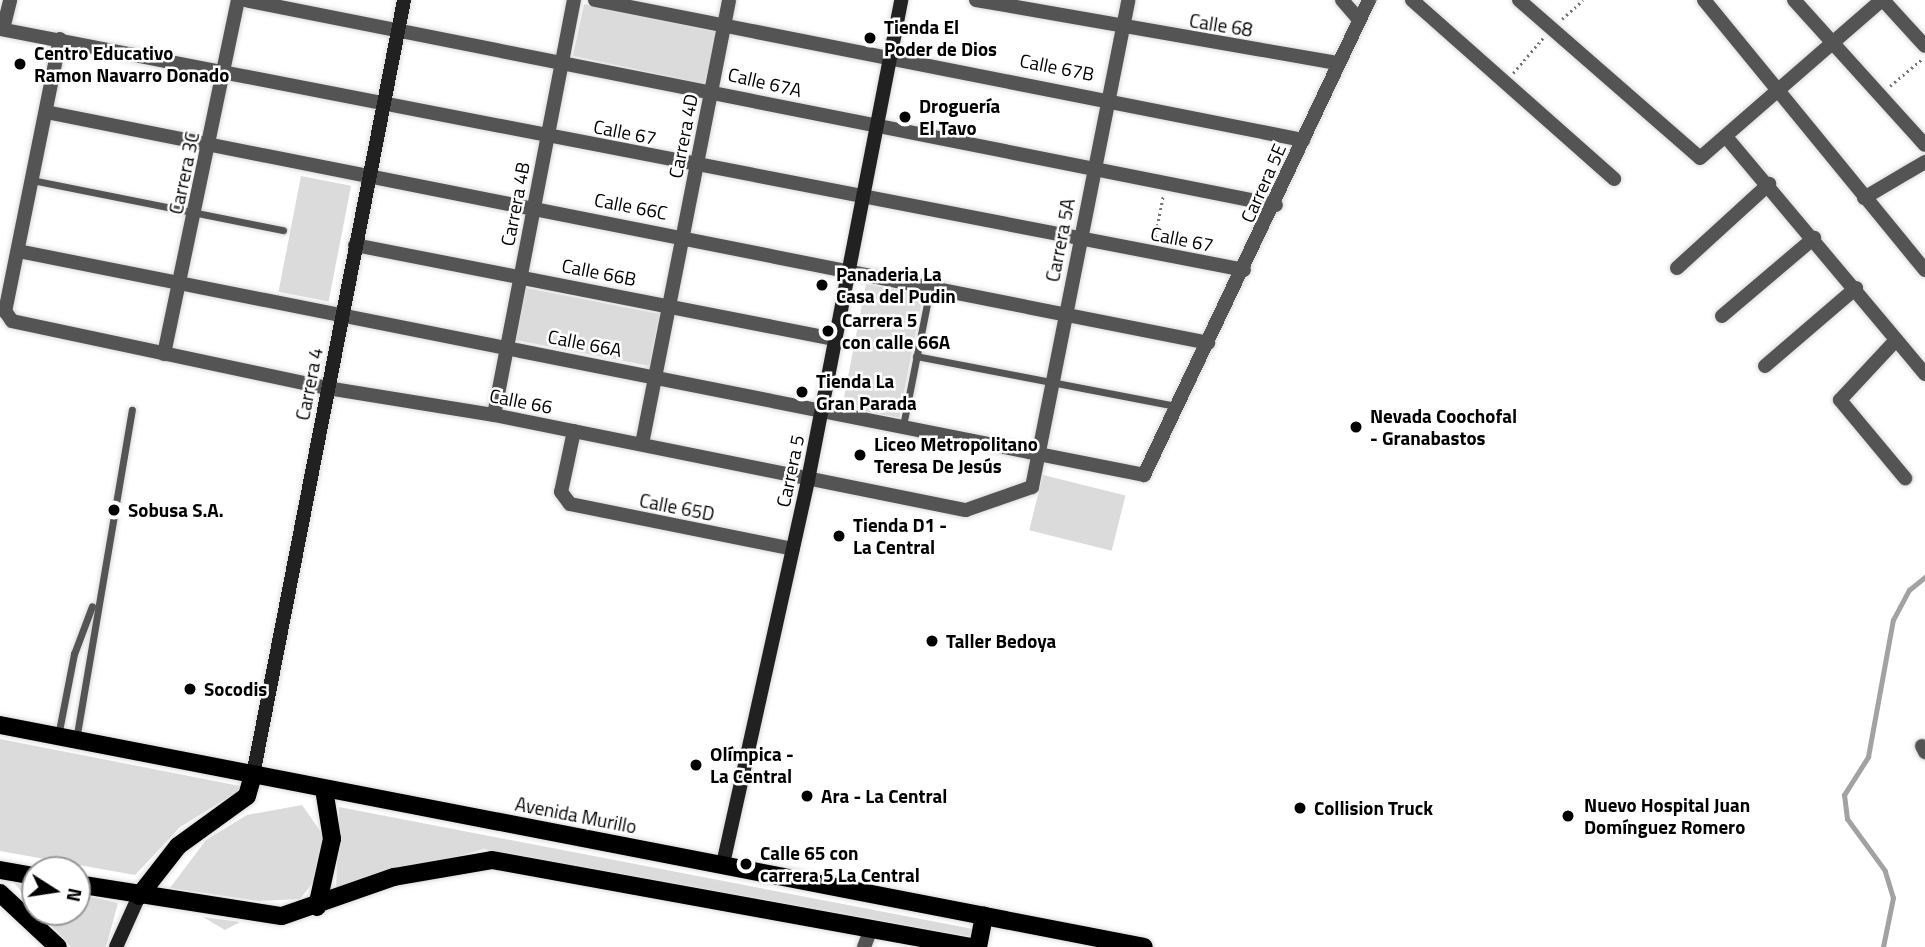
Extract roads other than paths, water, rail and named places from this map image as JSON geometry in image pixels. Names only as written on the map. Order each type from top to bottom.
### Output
[{"type":"main road","name":"Avenida Murillo","points":[[0,725],[1144,947]]},
{"type":"main road","points":[[139,896],[178,846],[247,796],[253,775]]},
{"type":"main road","points":[[317,907],[332,839],[324,789]]},
{"type":"main road","points":[[91,887],[256,916],[317,907],[394,877],[492,860],[970,947]]},
{"type":"main road","points":[[0,870],[21,874]]},
{"type":"main road","points":[[0,893],[58,947]]},
{"type":"main road","points":[[978,947],[984,916]]},
{"type":"street","points":[[2,29],[10,0]]},
{"type":"street","name":"Carrera 3C","points":[[164,354],[210,143],[237,0]]},
{"type":"street","name":"Calle 67A","points":[[245,0],[711,90],[875,127],[1276,205]]},
{"type":"street","name":"Carrera 4","points":[[253,775],[404,0]]},
{"type":"street","name":"Carrera 4B","points":[[494,415],[574,0]]},
{"type":"street","name":"Calle 67B","points":[[596,0],[1108,97],[1303,140]]},
{"type":"street","name":"Carrera 4D","points":[[642,444],[729,0]]},
{"type":"street","name":"Carrera 5","points":[[723,864],[808,480],[901,0]]},
{"type":"street","name":"Calle 68","points":[[976,0],[1122,29],[1336,63]]},
{"type":"street","name":"Carrera 5A","points":[[1032,487],[1128,0]]},
{"type":"street","points":[[1342,0],[1357,17]]},
{"type":"street","name":"Carrera 5E","points":[[1144,475],[1276,205],[1336,63],[1357,17],[1369,0]]},
{"type":"street","points":[[1412,0],[1614,179]]},
{"type":"street","points":[[1519,0],[1688,153],[1700,158],[1727,138],[1830,43],[1882,0],[1925,46]]},
{"type":"street","points":[[1704,0],[1925,271]]},
{"type":"street","points":[[1794,0],[1830,43],[1925,145]]},
{"type":"street","name":"Calle 67","points":[[2,29],[696,166],[1244,270]]},
{"type":"street","points":[[18,251],[60,40]]},
{"type":"street","name":"Calle 66C","points":[[46,112],[683,236],[848,272],[1208,343]]},
{"type":"street","points":[[1727,138],[1769,184],[1925,374]]},
{"type":"street","points":[[1864,198],[1925,162]]},
{"type":"street","points":[[1677,268],[1769,184]]},
{"type":"street","points":[[1722,316],[1814,238]]},
{"type":"street","name":"Calle 66B","points":[[355,245],[836,339]]},
{"type":"street","name":"Calle 66A","points":[[18,251],[1144,475]]},
{"type":"street","name":"Calle 66","points":[[18,251],[5,311],[12,321],[327,388],[494,415],[642,444],[952,510],[996,503],[1032,487]]},
{"type":"street","points":[[1765,366],[1856,288]]},
{"type":"street","points":[[1896,340],[1840,400],[1905,478]]},
{"type":"street","name":"Calle 65D","points":[[574,431],[561,492],[577,507],[793,549]]},
{"type":"street","points":[[116,947],[139,896]]},
{"type":"street","points":[[864,947],[871,929]]},
{"type":"lane","points":[[32,180],[284,230]]},
{"type":"lane","points":[[903,426],[930,287]]},
{"type":"lane","points":[[916,356],[1177,407]]},
{"type":"lane","points":[[67,738],[132,410]]},
{"type":"lane","points":[[67,738],[74,654],[95,599]]},
{"type":"waterway","points":[[1883,947],[1893,898],[1885,871],[1847,819],[1844,795],[1868,757],[1893,620],[1909,590],[1925,577]]},
{"type":"place","name":"Tienda El Poder de Dios","points":[[870,38]]},
{"type":"place","name":"Centro Educativo Ramon Navarro Donado","points":[[20,64]]},
{"type":"place","name":"Droguería El Tavo","points":[[905,117]]},
{"type":"place","name":"Panaderia La Casa del Pudin","points":[[822,285]]},
{"type":"place","name":"Carrera 5 con calle 66A","points":[[828,331]]},
{"type":"place","name":"Tienda La Gran Parada","points":[[802,392]]},
{"type":"place","name":"Nevada Coochofal - Granabastos","points":[[1356,427]]},
{"type":"place","name":"Liceo Metropolitano Teresa De Jesús","points":[[860,455]]},
{"type":"place","name":"Sobusa S.A.","points":[[114,510]]},
{"type":"place","name":"Tienda D1 - La Central","points":[[839,536]]},
{"type":"place","name":"Taller Bedoya","points":[[932,641]]},
{"type":"place","name":"Socodis","points":[[190,689]]},
{"type":"place","name":"Olímpica - La Central","points":[[696,765]]},
{"type":"place","name":"Ara - La Central","points":[[807,796]]},
{"type":"place","name":"Collision Truck","points":[[1300,808]]},
{"type":"place","name":"Nuevo Hospital Juan Domínguez Romero","points":[[1568,816]]},
{"type":"place","name":"Calle 65 con carrera 5 La Central","points":[[746,864]]}]
